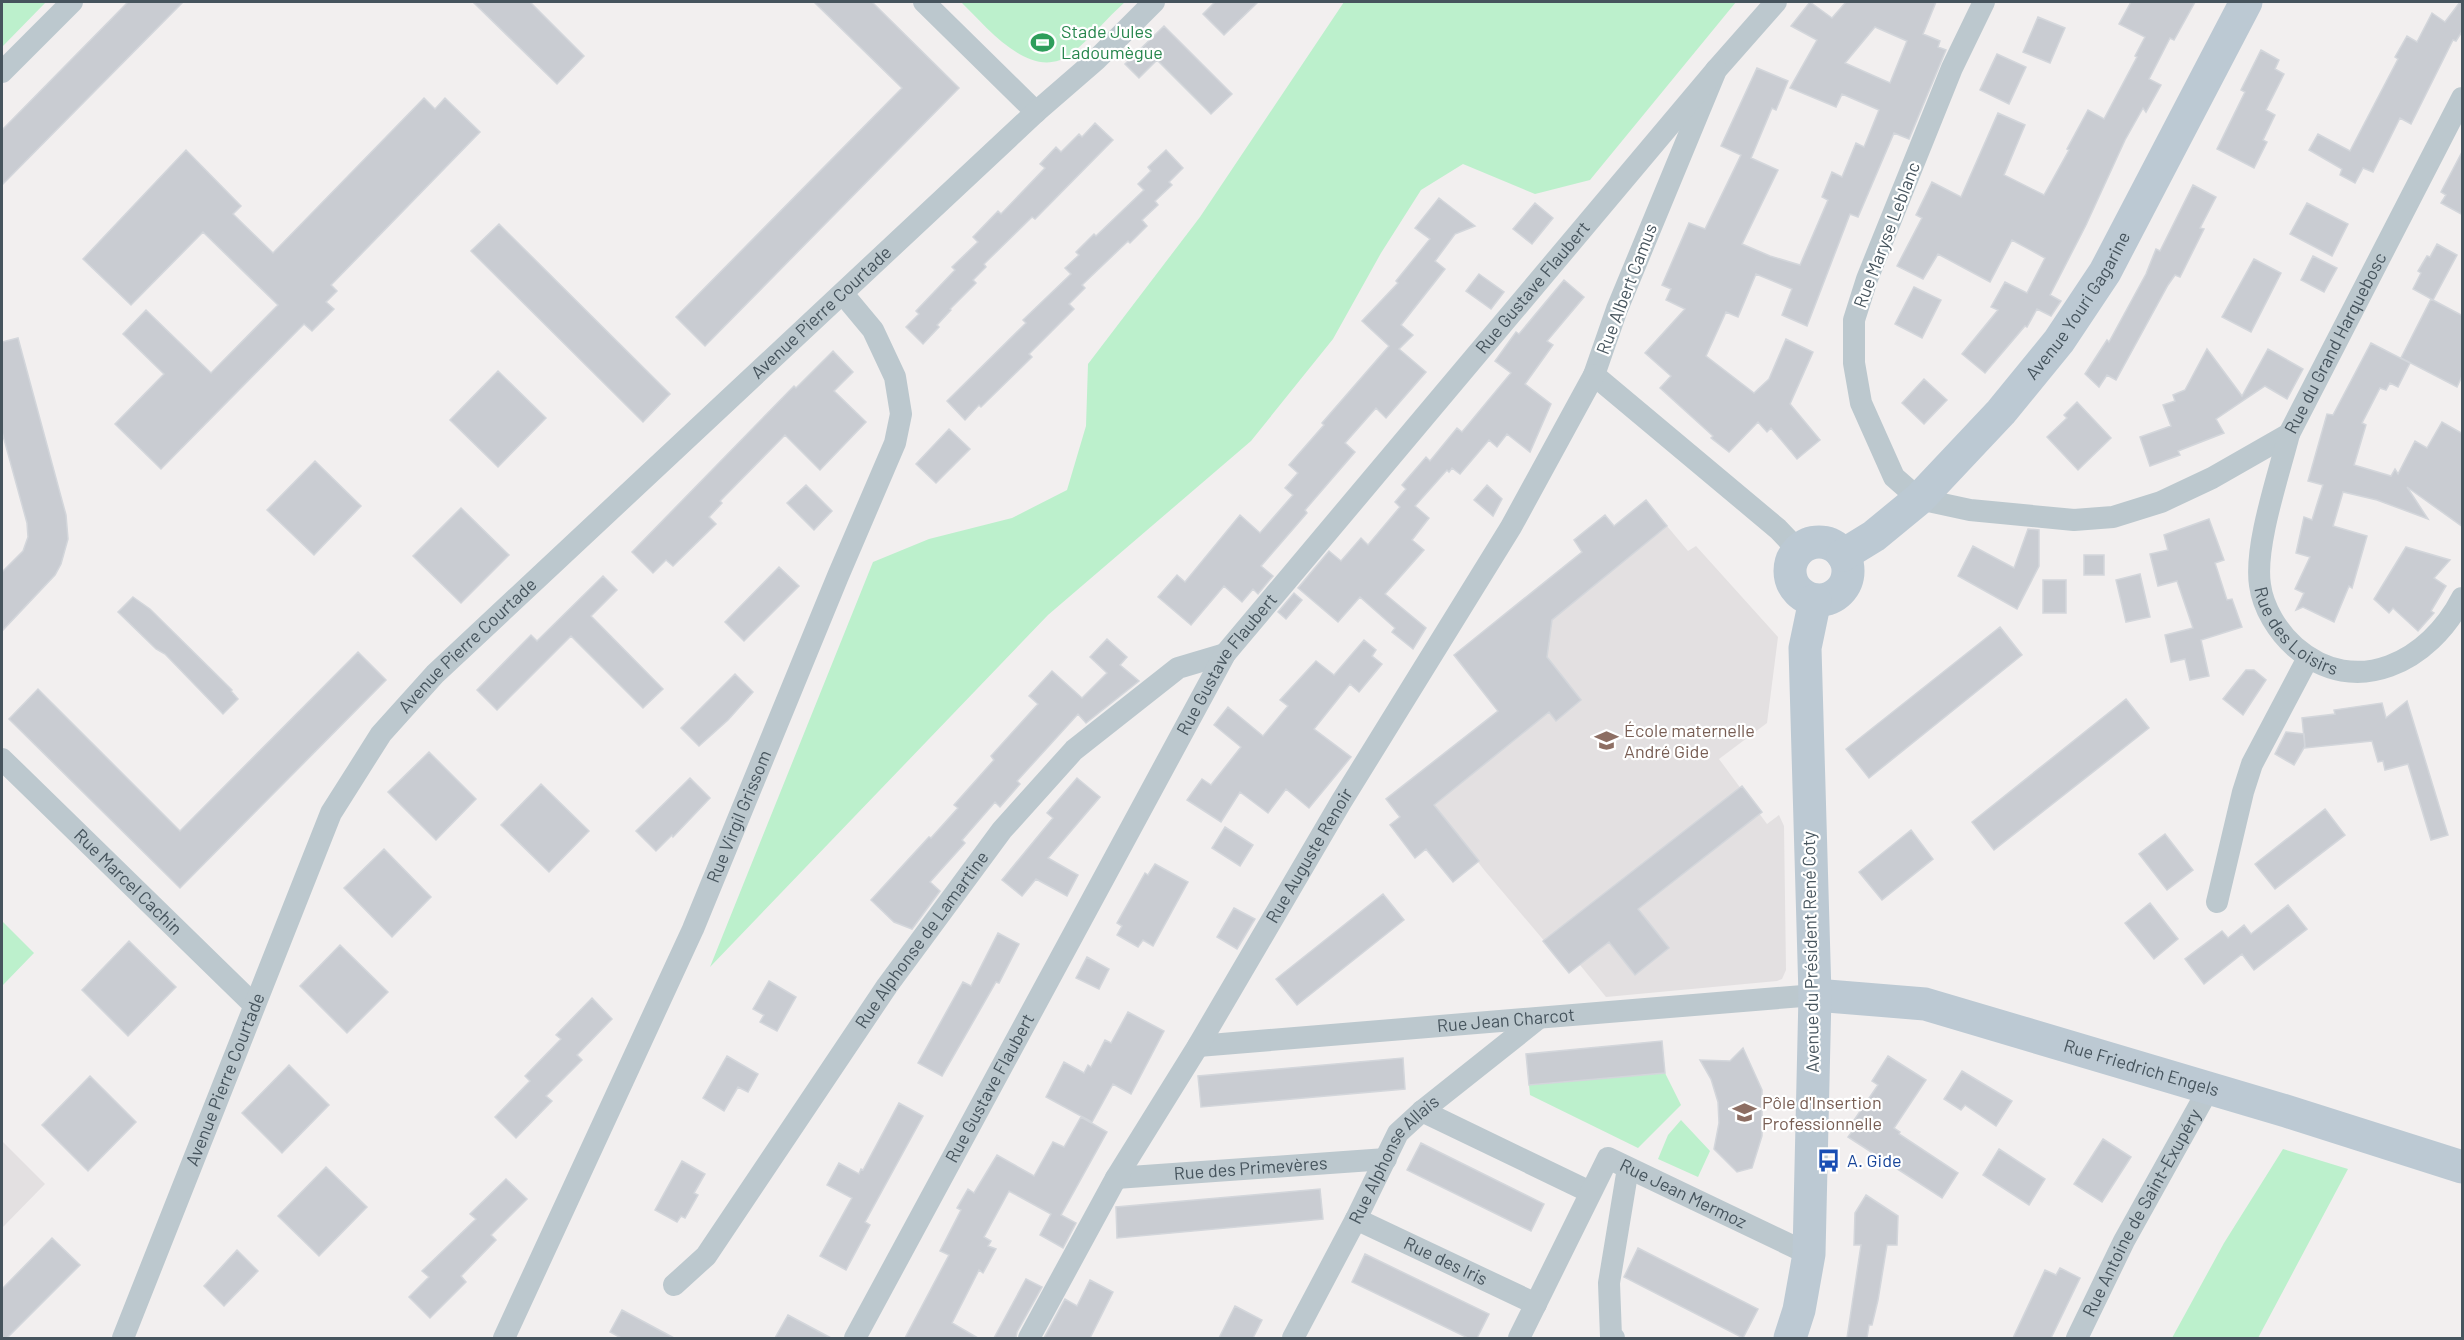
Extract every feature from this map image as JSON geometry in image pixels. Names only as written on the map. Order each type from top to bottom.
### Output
[{"type":"street","points":[[2,72],[72,2]]},
{"type":"street","points":[[924,2],[1036,112]]},
{"type":"street","name":"Avenue Pierre Courtade","points":[[123,1338],[331,813],[381,734],[435,674],[1036,112],[1096,60],[1154,2]]},
{"type":"street","name":"Rue Albert Camus","points":[[1776,2],[1716,70],[1617,309],[1594,375],[1778,529],[1799,551]]},
{"type":"street","name":"Rue Maryse Leblanc","points":[[1919,500],[1894,477],[1861,403],[1854,363],[1854,320],[1867,279],[1952,68],[1984,2]]},
{"type":"street","name":"Avenue Youri Gagarine","points":[[1843,555],[1874,536],[1919,500],[2008,403],[2059,341],[2104,272],[2246,2]]},
{"type":"street","name":"Rue Gustave Flaubert","points":[[855,1338],[1225,654],[1716,70]]},
{"type":"street","name":"Rue du Grand Harquebosc","points":[[1919,500],[1970,510],[2028,516],[2074,520],[2113,517],[2161,502],[2212,478],[2289,434],[2463,98]]},
{"type":"street","name":"Rue Virgil Grissom","points":[[504,1338],[693,929],[895,443],[901,414],[895,377],[873,330],[843,294]]},
{"type":"street","name":"Rue Auguste Renoir","points":[[1029,1338],[1116,1178],[1198,1046],[1341,802],[1511,527],[1594,375]]},
{"type":"street","name":"Rue des Loisirs","points":[[2289,434],[2260,554],[2260,586],[2268,611],[2284,638],[2308,658],[2337,670],[2364,673],[2390,666],[2416,654],[2438,635],[2453,617],[2463,598]]},
{"type":"street","points":[[1814,543],[1822,543],[1830,545],[1843,555],[1848,571],[1844,587],[1831,598],[1815,600],[1800,593],[1792,580],[1791,564],[1799,551],[1814,543]]},
{"type":"street","name":"Avenue du Président René Coty","points":[[1790,1338],[1799,1310],[1809,1254],[1815,995],[1805,648],[1815,600]]},
{"type":"street","name":"Rue Alphonse de Lamartine","points":[[674,1285],[706,1256],[882,993],[1002,830],[1074,750],[1100,729],[1178,668],[1225,654]]},
{"type":"street","points":[[2217,902],[2243,792],[2252,764],[2308,658]]},
{"type":"street","name":"Rue Marcel Cachin","points":[[2,759],[254,1005]]},
{"type":"street","name":"Rue Jean Charcot","points":[[1198,1046],[1815,995]]},
{"type":"street","name":"Rue Friedrich Engels","points":[[1815,995],[1925,1004],[2208,1090],[2286,1111],[2463,1167]]},
{"type":"street","name":"Rue Alphonse Allais","points":[[1302,1336],[1398,1133],[1422,1111],[1539,1018]]},
{"type":"street","name":"Rue Antoine de Saint-Exupéry","points":[[2077,1338],[2124,1241],[2208,1090]]},
{"type":"street","points":[[1422,1111],[1590,1192]]},
{"type":"street","name":"Rue Jean Mermoz","points":[[1519,1338],[1608,1158],[1809,1254]]},
{"type":"street","name":"Rue des Primevères","points":[[1116,1178],[1386,1159]]},
{"type":"street","points":[[1614,1338],[1611,1337],[1609,1283],[1628,1168]]},
{"type":"street","name":"Rue des Iris","points":[[1356,1219],[1536,1304]]},
{"type":"shaded area","name":"École maternelle André Gide","points":[[1649,521],[1667,526],[1688,551],[1696,546],[1778,637],[1767,723],[1719,759],[1767,824],[1779,815],[1784,826],[1786,970],[1782,979],[1777,981],[1606,997],[1580,965],[1568,969],[1485,871],[1417,784],[1539,683],[1502,632]]},
{"type":"shaded area","points":[[2,1141],[45,1184],[2,1228]]},
{"type":"green space","points":[[2,2],[46,2],[2,47]]},
{"type":"green space","name":"Stade Jules Ladoumègue","points":[[961,2],[1125,2],[1072,53],[1057,61],[1041,62],[1026,58],[1011,49]]},
{"type":"green space","points":[[1344,2],[1736,2],[1590,180],[1535,194],[1463,164],[1421,190],[1381,253],[1333,339],[1251,441],[1048,615],[710,967],[873,562],[929,539],[1012,518],[1067,490],[1086,426],[1088,364],[1200,217]]},
{"type":"green space","points":[[2,921],[34,953],[2,986]]},
{"type":"green space","points":[[1665,1073],[1681,1105],[1638,1148],[1530,1095],[1529,1085]]},
{"type":"green space","points":[[1681,1120],[1710,1151],[1698,1177],[1658,1159],[1668,1135]]},
{"type":"green space","points":[[2283,1149],[2348,1169],[2258,1338],[2172,1338],[2224,1243]]},
{"type":"building","points":[[128,2],[183,2],[2,185],[2,130]]},
{"type":"building","points":[[473,2],[530,2],[584,56],[557,84]]},
{"type":"building","points":[[814,2],[872,2],[959,88],[705,346],[676,317],[902,88]]},
{"type":"building","points":[[1215,2],[1258,2],[1224,35],[1203,14]]},
{"type":"building","points":[[1810,2],[1832,18],[1846,2],[1936,2],[1923,34],[1940,41],[1938,47],[1946,50],[1909,139],[1894,133],[1858,217],[1850,214],[1807,326],[1782,315],[1792,289],[1756,274],[1738,317],[1726,312],[1706,356],[1754,393],[1769,379],[1786,339],[1813,352],[1790,404],[1820,440],[1797,459],[1771,428],[1767,432],[1758,422],[1729,452],[1711,438],[1713,436],[1660,388],[1671,376],[1645,353],[1685,309],[1666,300],[1671,289],[1662,285],[1689,223],[1705,229],[1741,155],[1721,146],[1757,68],[1788,81],[1776,110],[1772,108],[1751,158],[1778,170],[1742,244],[1800,265],[1828,200],[1822,197],[1832,172],[1842,177],[1856,143],[1864,147],[1879,110],[1842,94],[1836,107],[1790,88],[1817,40],[1791,26]],"holes":[[[1875,27],[1907,41],[1890,83],[1845,63]]]},
{"type":"building","points":[[2131,2],[2195,2],[2174,40],[2170,38],[2149,79],[2161,85],[2146,112],[2143,108],[2125,140],[2086,225],[2050,295],[2061,301],[2051,316],[2037,309],[2027,327],[2025,326],[1985,373],[1962,354],[1998,310],[1991,307],[2005,282],[2027,293],[2045,258],[2012,240],[1990,282],[1938,254],[1923,279],[1897,266],[1922,218],[1916,215],[1932,182],[1961,197],[1998,113],[2025,125],[2004,175],[2044,195],[2088,110],[2104,119],[2137,57],[2135,56],[2145,37],[2119,24]]},
{"type":"building","points":[[2460,2],[2463,2],[2463,30],[2456,41],[2453,40],[2411,124],[2400,118],[2373,172],[2363,168],[2355,183],[2340,175],[2342,169],[2309,150],[2318,134],[2350,151],[2398,59],[2395,57],[2407,36],[2417,42],[2432,13],[2445,22]]},
{"type":"building","points":[[2038,17],[2065,28],[2050,63],[2023,52]]},
{"type":"building","points":[[1164,26],[1232,94],[1211,114],[1157,60],[1139,78],[1125,64]]},
{"type":"building","points":[[2261,50],[2279,60],[2275,69],[2284,74],[2266,110],[2275,115],[2263,140],[2267,142],[2254,168],[2217,149],[2245,92],[2241,90]]},
{"type":"building","points":[[1997,54],[2026,67],[2009,104],[1980,90]]},
{"type":"building","points":[[424,98],[435,109],[445,98],[480,132],[331,285],[337,291],[326,302],[334,309],[312,331],[304,324],[161,469],[115,424],[164,374],[123,334],[146,310],[211,373],[278,305],[203,232],[131,305],[83,259],[186,150],[241,206],[233,214],[273,253]]},
{"type":"building","points":[[1095,123],[1113,140],[1035,219],[1032,217],[984,264],[986,267],[973,280],[976,283],[950,309],[937,325],[939,327],[923,344],[906,327],[919,314],[916,311],[955,270],[952,267],[978,242],[973,237],[998,211],[1001,214],[1045,168],[1040,164],[1056,147],[1061,152],[1079,134],[1082,137]]},
{"type":"building","points":[[1166,150],[1183,168],[1169,182],[1172,185],[1155,201],[1158,205],[1142,220],[1147,226],[1082,285],[1085,288],[1069,304],[1074,309],[1029,354],[1032,357],[965,420],[947,401],[1026,323],[1023,320],[1071,274],[1065,268],[1079,255],[1076,252],[1144,190],[1138,184],[1151,171],[1148,167]]},
{"type":"building","points":[[2463,150],[2463,215],[2441,203],[2446,195],[2441,192]]},
{"type":"building","points":[[2193,185],[2216,197],[2200,228],[2204,229],[2180,277],[2175,275],[2168,285],[2116,380],[2107,375],[2099,387],[2085,374],[2107,340],[2109,342],[2146,274],[2156,249],[2160,251]]},
{"type":"building","points":[[1439,198],[1475,226],[1455,234],[1435,261],[1445,269],[1401,325],[1413,335],[1399,349],[1426,372],[1386,418],[1376,408],[1345,443],[1355,452],[1261,566],[1273,576],[1258,594],[1253,589],[1242,602],[1224,586],[1191,625],[1158,597],[1177,575],[1185,582],[1240,515],[1260,533],[1293,495],[1285,488],[1298,473],[1289,465],[1389,346],[1362,321],[1398,283],[1396,281],[1430,239],[1415,228]]},
{"type":"building","points":[[1535,203],[1553,218],[1532,244],[1513,229]]},
{"type":"building","points":[[2307,203],[2348,224],[2332,256],[2290,234]]},
{"type":"building","points":[[499,224],[670,394],[643,422],[471,251]]},
{"type":"building","points":[[2437,244],[2457,255],[2433,300],[2413,289],[2421,273],[2418,271]]},
{"type":"building","points":[[2313,256],[2337,268],[2324,292],[2301,280]]},
{"type":"building","points":[[2254,259],[2281,273],[2251,332],[2222,317]]},
{"type":"building","points":[[1479,274],[1504,292],[1491,309],[1466,291]]},
{"type":"building","points":[[1564,280],[1584,297],[1547,341],[1553,345],[1525,384],[1551,404],[1530,452],[1507,434],[1497,447],[1489,440],[1460,474],[1452,468],[1449,472],[1447,470],[1415,506],[1429,518],[1412,540],[1424,550],[1385,594],[1426,628],[1413,649],[1392,632],[1395,628],[1360,597],[1338,622],[1298,588],[1329,551],[1341,561],[1361,538],[1368,545],[1400,507],[1395,502],[1406,489],[1402,485],[1426,457],[1430,461],[1457,428],[1462,432],[1511,373],[1495,361],[1516,332],[1519,334]]},
{"type":"building","points":[[1914,287],[1941,300],[1922,338],[1895,324]]},
{"type":"building","points":[[2431,299],[2463,316],[2462,376],[2457,387],[2401,358]]},
{"type":"building","points":[[18,338],[66,515],[68,539],[61,564],[55,575],[2,631],[2,572],[23,551],[28,537],[27,523],[2,432],[2,342]]},
{"type":"building","points":[[2371,343],[2410,363],[2398,387],[2390,383],[2386,390],[2380,388],[2362,423],[2366,425],[2354,465],[2391,476],[2395,469],[2398,474],[2415,441],[2427,448],[2442,422],[2463,434],[2463,527],[2407,487],[2428,519],[2377,500],[2343,492],[2333,526],[2367,536],[2352,588],[2349,586],[2334,622],[2303,607],[2296,610],[2304,593],[2295,589],[2310,557],[2296,553],[2304,517],[2312,520],[2323,485],[2308,481],[2327,414],[2333,415]]},
{"type":"building","points":[[2207,349],[2242,396],[2268,349],[2303,369],[2287,399],[2265,386],[2216,419],[2224,433],[2178,451],[2180,455],[2150,466],[2140,437],[2171,426],[2163,405],[2175,401],[2173,395],[2185,390]]},
{"type":"building","points":[[833,351],[853,372],[834,391],[866,422],[820,470],[785,435],[720,501],[722,503],[709,517],[716,524],[673,566],[666,560],[653,573],[632,552],[794,386],[796,388]]},
{"type":"building","points":[[498,371],[546,418],[498,467],[450,420]]},
{"type":"building","points":[[1924,379],[1947,400],[1924,424],[1902,403]]},
{"type":"building","points":[[2077,402],[2111,438],[2078,470],[2047,437],[2067,418],[2064,415]]},
{"type":"building","points":[[949,429],[970,449],[936,483],[916,464]]},
{"type":"building","points":[[315,461],[361,506],[314,555],[267,510]]},
{"type":"building","points":[[806,485],[832,511],[814,530],[787,503]]},
{"type":"building","points":[[1487,485],[1502,499],[1493,516],[1474,500]]},
{"type":"building","points":[[1646,500],[1667,526],[1552,620],[1547,657],[1581,700],[1556,721],[1549,712],[1434,805],[1479,861],[1453,882],[1426,849],[1415,858],[1390,825],[1400,817],[1386,799],[1498,711],[1454,655],[1582,552],[1574,540],[1605,515],[1614,526]]},
{"type":"building","points":[[461,508],[509,555],[461,603],[413,556]]},
{"type":"building","points":[[2209,519],[2224,560],[2215,563],[2227,600],[2232,599],[2242,627],[2201,640],[2209,676],[2190,680],[2185,659],[2171,662],[2165,635],[2193,628],[2177,581],[2158,586],[2150,554],[2168,550],[2164,535]]},
{"type":"building","points":[[2028,529],[2039,530],[2039,566],[2017,609],[1958,576],[1973,546],[2014,568]]},
{"type":"building","points":[[2406,547],[2450,560],[2434,578],[2446,586],[2431,611],[2434,613],[2418,631],[2393,608],[2389,613],[2374,599]]},
{"type":"building","points":[[2084,555],[2104,555],[2104,575],[2084,575]]},
{"type":"building","points":[[779,567],[799,586],[744,641],[725,622]]},
{"type":"building","points":[[2140,574],[2150,617],[2126,622],[2116,580]]},
{"type":"building","points":[[603,576],[617,590],[591,616],[663,689],[643,708],[571,636],[497,710],[477,690],[531,635],[537,641]]},
{"type":"building","points":[[2043,580],[2066,580],[2066,613],[2043,613]]},
{"type":"building","points":[[1294,593],[1302,600],[1286,619],[1278,612]]},
{"type":"building","points":[[133,597],[150,609],[232,690],[238,699],[223,714],[165,654],[156,649],[118,612]]},
{"type":"building","points":[[2000,627],[2022,655],[1869,778],[1846,749]]},
{"type":"building","points":[[1107,639],[1127,657],[1120,665],[1139,681],[1086,723],[1078,714],[1017,781],[1020,784],[1000,807],[995,802],[962,840],[965,843],[930,882],[940,891],[912,929],[894,922],[871,900],[958,808],[954,805],[994,760],[991,756],[1038,704],[1029,696],[1052,671],[1082,698],[1107,673],[1090,657]]},
{"type":"building","points":[[1364,640],[1376,650],[1372,656],[1382,664],[1359,692],[1350,684],[1314,729],[1351,757],[1309,808],[1286,789],[1268,813],[1240,792],[1221,822],[1187,800],[1202,779],[1211,785],[1241,747],[1214,725],[1228,707],[1263,736],[1288,706],[1280,700],[1316,661],[1334,675]]},
{"type":"building","points":[[358,652],[386,680],[180,888],[9,719],[38,689],[180,831]]},
{"type":"building","points":[[2246,670],[2254,670],[2266,680],[2243,715],[2223,699]]},
{"type":"building","points":[[735,674],[753,692],[728,720],[699,746],[681,728]]},
{"type":"building","points":[[2126,699],[2149,728],[1994,850],[1972,822]]},
{"type":"building","points":[[2407,701],[2448,835],[2431,840],[2408,764],[2385,770],[2383,761],[2378,762],[2372,741],[2305,748],[2302,718],[2335,714],[2334,710],[2382,703],[2386,718]]},
{"type":"building","points":[[2286,732],[2304,734],[2305,746],[2294,765],[2275,754]]},
{"type":"building","points":[[429,752],[476,799],[436,840],[388,792]]},
{"type":"building","points":[[690,778],[710,798],[673,837],[672,835],[656,851],[636,831]]},
{"type":"building","points":[[1077,778],[1100,797],[1048,858],[1078,875],[1067,896],[1036,879],[1022,896],[1002,880],[1053,818],[1047,813]]},
{"type":"building","points":[[541,784],[589,831],[549,872],[501,825]]},
{"type":"building","points":[[1742,786],[1762,812],[1638,909],[1669,948],[1635,975],[1609,942],[1569,973],[1543,941]]},
{"type":"building","points":[[2325,809],[2345,835],[2275,889],[2255,864]]},
{"type":"building","points":[[1225,827],[1253,845],[1240,866],[1212,848]]},
{"type":"building","points":[[1911,830],[1933,859],[1882,900],[1859,872]]},
{"type":"building","points":[[2165,834],[2193,870],[2167,890],[2139,854]]},
{"type":"building","points":[[384,849],[431,897],[392,937],[344,888]]},
{"type":"building","points":[[1155,864],[1188,882],[1153,946],[1143,940],[1138,947],[1117,935],[1122,926],[1117,923],[1145,873],[1148,875]]},
{"type":"building","points":[[1383,894],[1404,920],[1297,1005],[1276,979]]},
{"type":"building","points":[[2150,903],[2178,939],[2154,959],[2125,923]]},
{"type":"building","points":[[2288,905],[2307,929],[2254,970],[2242,954],[2204,984],[2185,959],[2222,931],[2228,938],[2244,925],[2251,934]]},
{"type":"building","points":[[1234,908],[1255,919],[1237,949],[1217,937]]},
{"type":"building","points":[[998,933],[1019,944],[999,983],[996,982],[942,1076],[918,1063],[963,982],[971,986]]},
{"type":"building","points":[[129,941],[176,987],[128,1036],[82,990]]},
{"type":"building","points":[[340,945],[388,992],[347,1033],[300,986]]},
{"type":"building","points":[[1087,957],[1109,969],[1099,989],[1076,978]]},
{"type":"building","points":[[769,981],[796,997],[777,1031],[760,1022],[764,1015],[753,1009]]},
{"type":"building","points":[[592,998],[612,1019],[577,1055],[582,1060],[546,1096],[552,1101],[516,1138],[495,1117],[530,1081],[525,1076],[561,1039],[556,1035]]},
{"type":"building","points":[[1128,1012],[1164,1031],[1131,1094],[1113,1084],[1092,1122],[1046,1097],[1064,1062],[1084,1073],[1088,1065],[1091,1067],[1105,1040],[1111,1043]]},
{"type":"building","points":[[1662,1041],[1665,1073],[1529,1085],[1526,1054]]},
{"type":"building","points":[[1743,1048],[1762,1090],[1762,1136],[1752,1168],[1737,1172],[1714,1149],[1719,1123],[1718,1102],[1711,1079],[1700,1060],[1730,1061]]},
{"type":"building","points":[[727,1056],[758,1074],[748,1092],[738,1087],[724,1111],[703,1098]]},
{"type":"building","points":[[1888,1056],[1926,1080],[1894,1128],[1900,1132],[1899,1134],[1958,1173],[1942,1198],[1848,1137],[1854,1129],[1850,1126],[1878,1085],[1872,1081]]},
{"type":"building","points":[[1403,1058],[1405,1089],[1201,1107],[1198,1076]]},
{"type":"building","points":[[289,1065],[329,1105],[282,1153],[242,1113]]},
{"type":"building","points":[[1962,1071],[2012,1101],[1996,1126],[1965,1105],[1961,1110],[1944,1099]]},
{"type":"building","points":[[90,1076],[136,1122],[88,1171],[42,1125]]},
{"type":"building","points":[[899,1103],[923,1116],[865,1222],[870,1225],[846,1270],[820,1256],[852,1198],[827,1185],[839,1163],[859,1174],[861,1169],[863,1170]]},
{"type":"building","points":[[1081,1117],[1107,1132],[1061,1215],[1076,1223],[1063,1248],[1040,1235],[1051,1214],[1009,1191],[984,1237],[991,1241],[988,1246],[996,1249],[983,1273],[979,1270],[952,1323],[978,1338],[905,1338],[949,1255],[940,1251],[961,1210],[957,1208],[968,1189],[974,1193],[997,1155],[1034,1176],[1053,1142],[1064,1147]]},
{"type":"building","points":[[2103,1139],[2131,1157],[2102,1202],[2074,1184]]},
{"type":"building","points":[[1421,1143],[1544,1204],[1531,1231],[1407,1170]]},
{"type":"building","points":[[1999,1149],[2045,1179],[2029,1205],[1983,1175]]},
{"type":"building","points":[[682,1161],[705,1174],[694,1193],[698,1195],[685,1218],[681,1216],[677,1222],[655,1210]]},
{"type":"building","points":[[326,1167],[367,1207],[319,1256],[278,1216]]},
{"type":"building","points":[[506,1179],[527,1199],[491,1235],[496,1240],[461,1276],[466,1282],[430,1318],[409,1297],[429,1277],[422,1271],[476,1219],[470,1214]]},
{"type":"building","points":[[1320,1189],[1323,1219],[1117,1238],[1116,1207]]},
{"type":"building","points":[[1866,1195],[1898,1216],[1897,1245],[1887,1245],[1878,1300],[1867,1338],[1847,1338],[1861,1245],[1854,1245],[1855,1213]]},
{"type":"building","points":[[52,1238],[80,1265],[7,1338],[2,1338],[2,1289]]},
{"type":"building","points":[[1638,1248],[1758,1309],[1743,1338],[1624,1277]]},
{"type":"building","points":[[237,1250],[258,1271],[224,1306],[204,1286]]},
{"type":"building","points":[[1365,1254],[1489,1314],[1477,1338],[1468,1338],[1352,1282]]},
{"type":"building","points":[[2060,1268],[2080,1278],[2051,1338],[2013,1338],[2045,1270],[2056,1275]]},
{"type":"building","points":[[1026,1279],[1042,1287],[1017,1332],[1016,1338],[994,1338]]},
{"type":"building","points":[[1090,1280],[1113,1292],[1090,1338],[1044,1338],[1065,1299],[1077,1306]]},
{"type":"building","points":[[1235,1306],[1262,1320],[1253,1338],[1219,1338]]},
{"type":"building","points":[[622,1310],[674,1338],[621,1338],[610,1332]]},
{"type":"building","points":[[788,1315],[831,1338],[775,1338]]},
{"type":"place","name":"Stade Jules Ladoumègue","points":[[1043,42]]},
{"type":"place","name":"École maternelle André Gide","points":[[1606,741]]},
{"type":"place","name":"Pôle d'Insertion Professionnelle","points":[[1744,1113]]},
{"type":"place","name":"A. Gide","points":[[1829,1161]]}]
